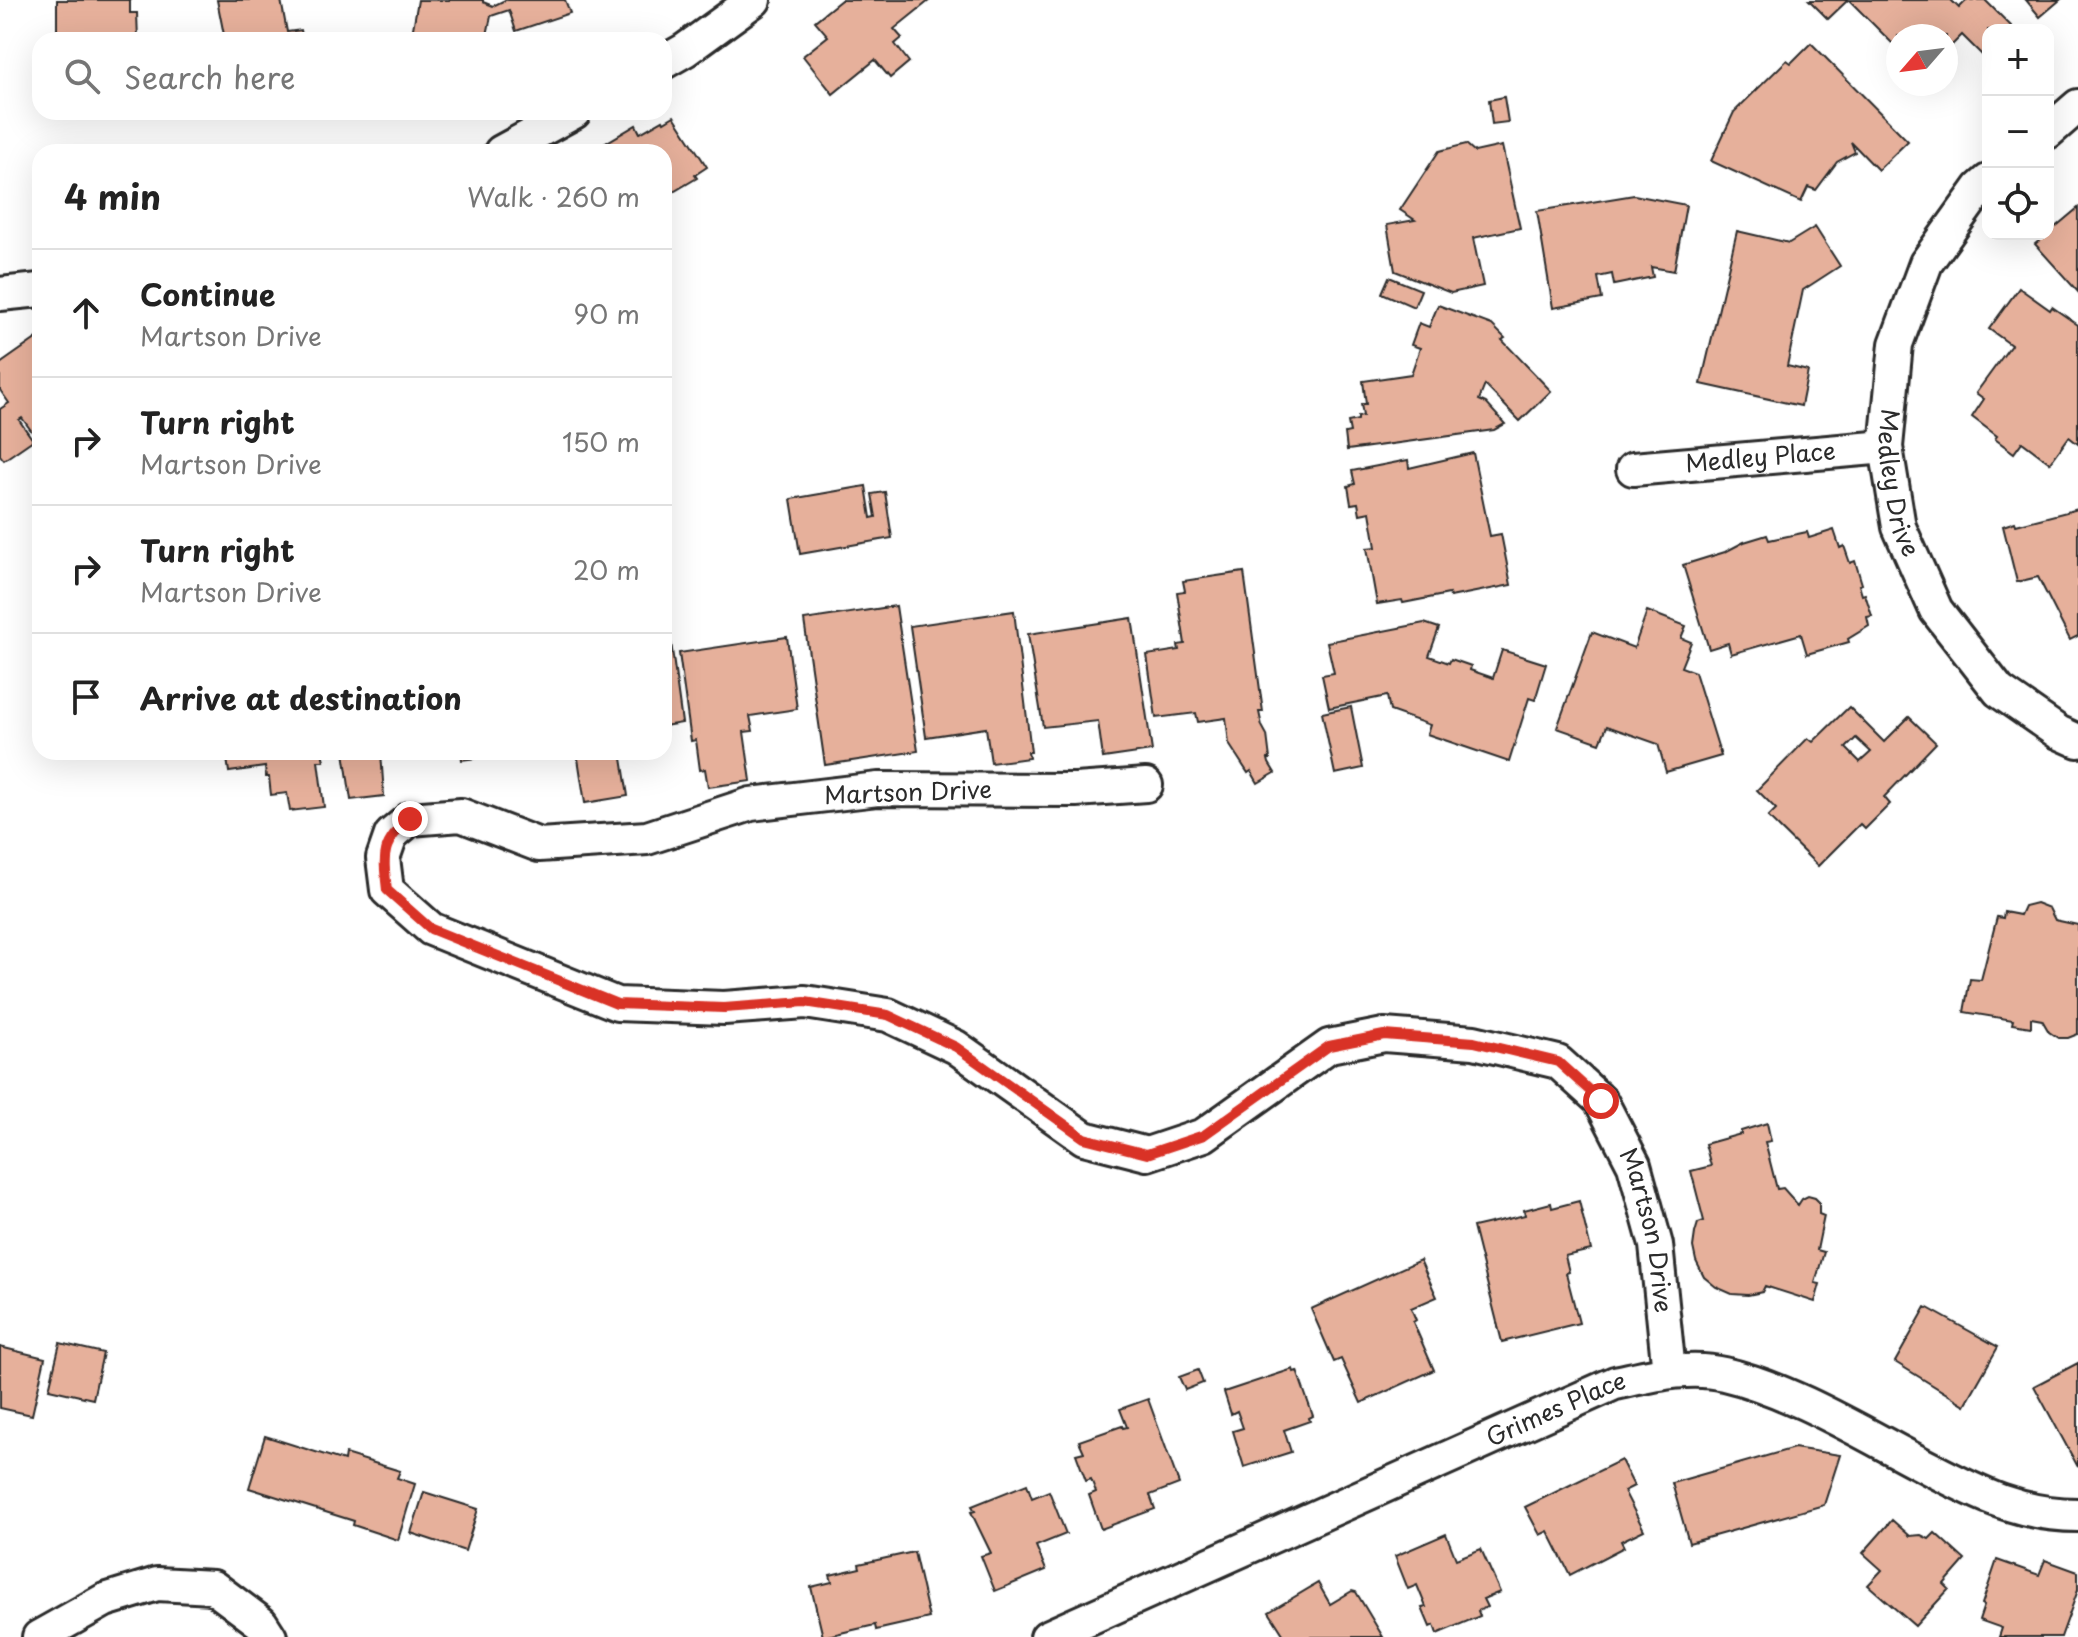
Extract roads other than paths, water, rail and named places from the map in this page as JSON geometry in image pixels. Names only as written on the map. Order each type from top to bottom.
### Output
[{"type":"street","points":[[672,57],[754,0]]},
{"type":"street","points":[[2054,127],[2078,106]]},
{"type":"street","points":[[516,144],[559,120]]},
{"type":"street","name":"Medley Drive","points":[[1982,186],[1926,263],[1896,344],[1886,447],[1899,527],[1936,610],[1999,691],[2058,732],[2078,741]]},
{"type":"street","points":[[0,294],[32,291]]},
{"type":"street","name":"Medley Place","points":[[1633,469],[1886,447]]},
{"type":"street","name":"Martson Drive","points":[[1146,785],[1076,790],[878,789],[751,804],[647,838],[539,845],[461,815],[410,819],[391,835],[383,858],[387,890],[431,929],[617,1004],[724,1008],[805,1002],[888,1015],[956,1047],[1084,1138],[1147,1154],[1204,1135],[1329,1046],[1384,1035],[1474,1042],[1558,1062],[1601,1101],[1634,1165],[1656,1245],[1669,1372]]},
{"type":"street","name":"Grimes Place","points":[[1047,1637],[1615,1383],[1669,1372],[1722,1373],[1795,1399],[1993,1501],[2057,1515],[2078,1515]]},
{"type":"street","points":[[39,1637],[105,1600],[157,1584],[213,1587],[261,1623],[270,1637]]}]
